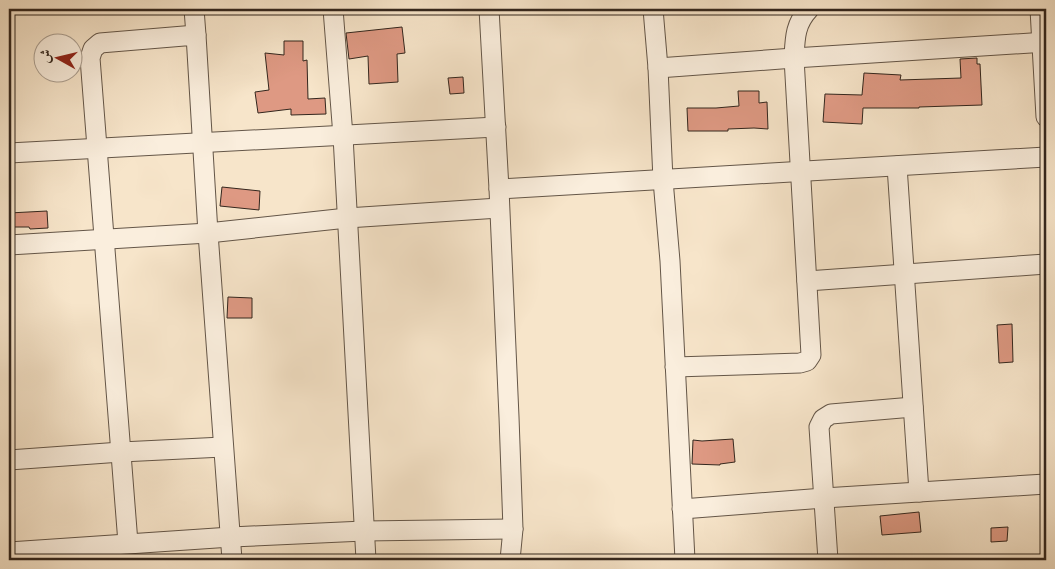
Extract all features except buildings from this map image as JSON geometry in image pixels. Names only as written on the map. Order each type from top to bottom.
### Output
[{"type":"street","points":[[194,9],[232,560]]},
{"type":"street","points":[[333,9],[343,136],[366,560]]},
{"type":"street","points":[[489,9],[496,127],[513,529],[510,560]]},
{"type":"street","points":[[653,9],[658,68],[663,180],[670,261],[685,560]]},
{"type":"street","points":[[675,367],[800,363],[807,361],[811,355],[794,58],[796,31],[803,15],[809,9]]},
{"type":"street","points":[[1040,9],[1044,42],[1046,117]]},
{"type":"street","points":[[128,544],[90,58],[93,49],[100,44],[196,35]]},
{"type":"street","points":[[658,68],[1044,42]]},
{"type":"street","points":[[9,153],[496,127]]},
{"type":"street","points":[[9,246],[208,233],[663,180],[1046,157]]},
{"type":"street","points":[[897,166],[919,492]]},
{"type":"street","points":[[807,281],[1046,264]]},
{"type":"street","points":[[828,560],[820,427],[823,419],[831,414],[913,407]]},
{"type":"street","points":[[9,460],[223,447]]},
{"type":"street","points":[[682,508],[1046,484]]},
{"type":"street","points":[[9,552],[231,537],[364,531],[513,529]]}]
